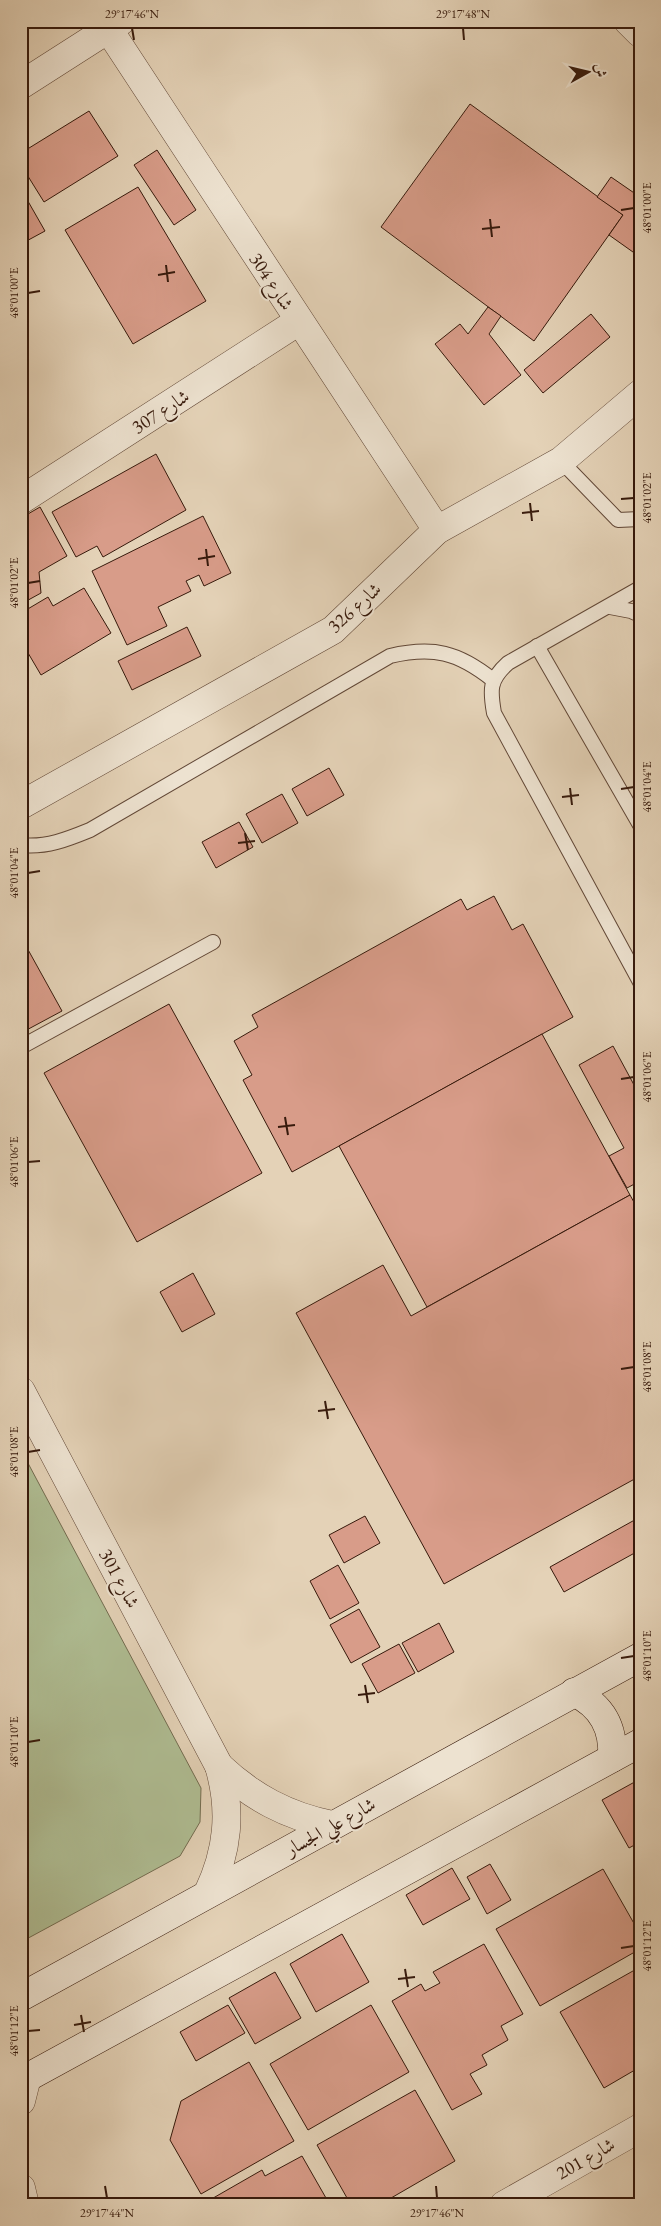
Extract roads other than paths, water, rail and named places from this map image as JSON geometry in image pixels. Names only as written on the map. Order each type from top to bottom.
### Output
[{"type":"street","points":[[628,21],[640,34]]},
{"type":"street","points":[[21,85],[115,26]]},
{"type":"street","name":"شارع 304","points":[[115,26],[299,321],[437,530]]},
{"type":"street","name":"شارع 307","points":[[21,500],[299,321]]},
{"type":"street","name":"شارع 326","points":[[21,805],[333,630],[437,530],[561,461],[640,394]]},
{"type":"street","name":"شارع 301","points":[[21,1391],[219,1766],[225,1787],[227,1831],[224,1852],[208,1893]]},
{"type":"street","name":"شارع علي الجسار","points":[[21,1997],[640,1657]]},
{"type":"street","points":[[574,1692],[586,1698],[605,1718],[613,1745],[612,1758]]},
{"type":"street","points":[[23,2086],[640,1743]]},
{"type":"street","name":"شارع 301","points":[[219,1766],[258,1799],[306,1820],[332,1825]]},
{"type":"street","name":"شارع 201","points":[[504,2205],[640,2128]]},
{"type":"street","points":[[21,2188],[23,2204]]},
{"type":"lane","points":[[561,461],[618,520],[640,519]]},
{"type":"lane","points":[[640,588],[610,607],[508,663],[493,680],[491,695],[494,713],[640,982]]},
{"type":"lane","points":[[610,607],[631,611],[640,615]]},
{"type":"lane","points":[[537,646],[640,825]]},
{"type":"lane","points":[[21,845],[31,846],[59,842],[90,830],[390,656],[412,651],[434,651],[456,656],[475,666],[493,680]]},
{"type":"lane","points":[[21,1048],[213,942]]}]
